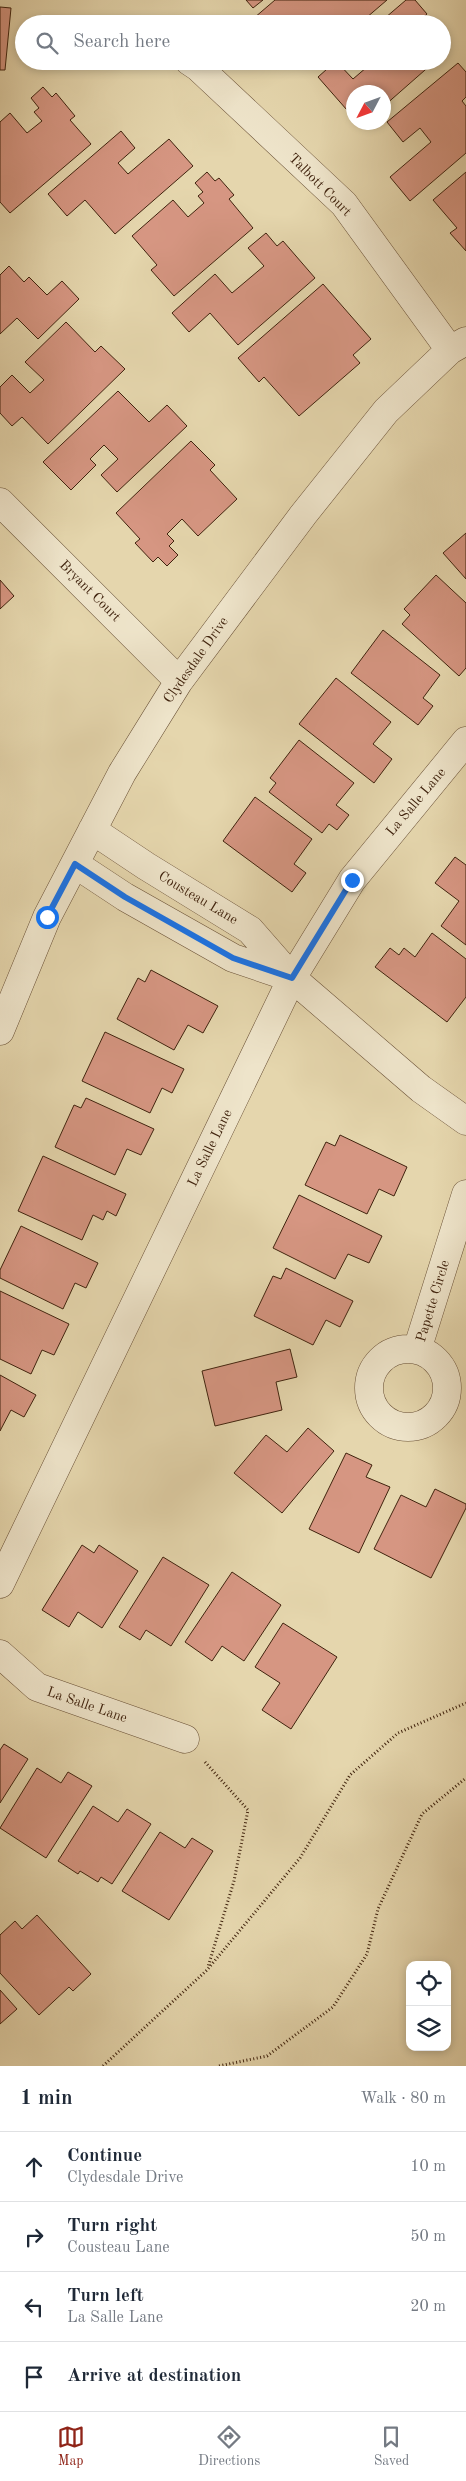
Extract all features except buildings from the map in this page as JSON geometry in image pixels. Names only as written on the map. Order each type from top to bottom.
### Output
[{"type":"street","name":"Talbott Court","points":[[201,70],[344,204],[458,346]]},
{"type":"street","name":"Clydesdale Drive","points":[[4,1013],[47,917],[122,773],[179,681],[303,515],[386,411],[458,346]]},
{"type":"street","name":"Bryant Court","points":[[0,502],[179,681]]},
{"type":"street","name":"La Salle Lane","points":[[0,1584],[292,978],[352,880],[466,741]]},
{"type":"street","name":"Cousteau Lane","points":[[92,830],[146,866],[250,930],[292,978],[421,1089],[466,1121]]},
{"type":"street","name":"Cousteau Lane","points":[[75,864],[125,897],[233,958],[292,978]]},
{"type":"street","name":"Papette Circle","points":[[417,1350],[466,1194]]},
{"type":"street","name":"La Salle Lane","points":[[0,1654],[37,1687],[185,1738]]},
{"type":"path","points":[[103,2066],[207,1970],[300,1858],[350,1775],[398,1733],[466,1702]]},
{"type":"path","points":[[185,1738],[248,1810],[234,1881],[207,1970]]},
{"type":"path","points":[[219,2066],[267,2056],[333,2007],[367,1954],[378,1909],[422,1814],[466,1778]]},
{"type":"route","points":[[47,917],[75,864],[125,897],[233,958],[292,978],[352,880]]}]
